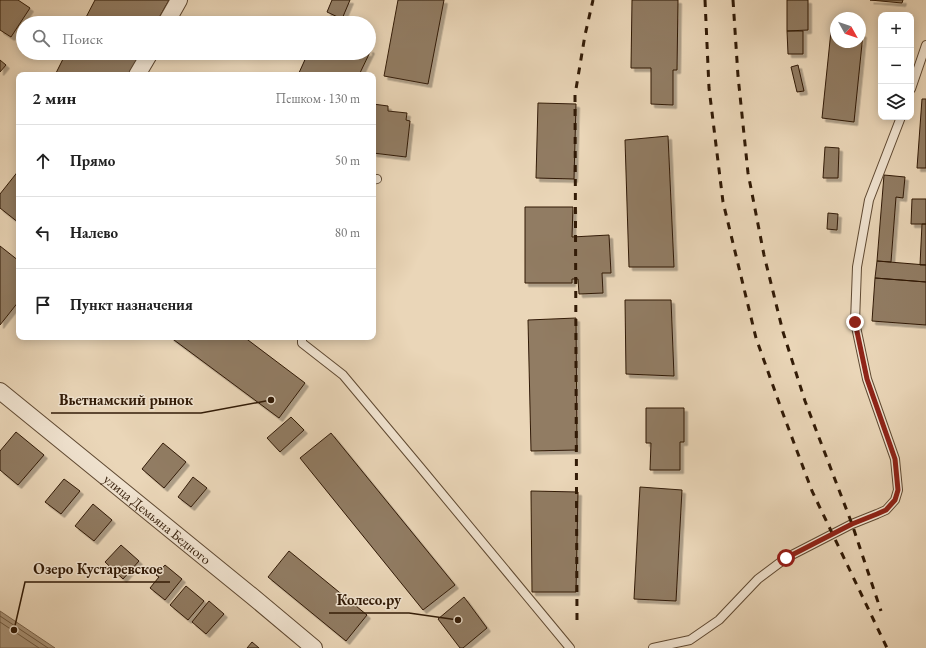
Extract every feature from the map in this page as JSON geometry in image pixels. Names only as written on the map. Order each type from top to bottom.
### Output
[{"type":"street","points":[[170,16],[179,0]]},
{"type":"street","points":[[139,72],[146,60]]},
{"type":"street","name":"улица Демьяна Бедного","points":[[0,391],[314,648]]},
{"type":"lane","points":[[913,84],[926,48]]},
{"type":"lane","points":[[653,648],[690,640],[720,620],[758,579],[786,558],[852,524],[886,510],[895,500],[898,490],[895,459],[867,379],[855,322],[857,267],[869,200],[900,120]]},
{"type":"lane","points":[[302,340],[302,343],[343,375],[570,648]]},
{"type":"water","points":[[0,611],[55,648],[0,648]]},
{"type":"building","points":[[0,0],[18,0],[30,8],[25,16],[16,16],[16,29],[11,37],[0,30]]},
{"type":"building","points":[[95,0],[169,0],[160,16],[87,16]]},
{"type":"building","points":[[332,0],[350,0],[343,16],[336,16],[327,12]]},
{"type":"building","points":[[398,0],[444,0],[428,84],[384,76]]},
{"type":"building","points":[[632,0],[678,0],[677,70],[673,70],[673,105],[651,104],[651,68],[631,68]]},
{"type":"building","points":[[787,0],[808,0],[808,30],[787,31]]},
{"type":"building","points":[[870,0],[903,0],[902,3]]},
{"type":"building","points":[[787,31],[803,31],[803,54],[788,54]]},
{"type":"building","points":[[830,41],[830,48],[862,48],[854,122],[822,118]]},
{"type":"building","points":[[0,60],[6,65],[0,72]]},
{"type":"building","points":[[62,60],[136,60],[130,72],[56,72]]},
{"type":"building","points":[[305,60],[366,60],[360,72],[299,72]]},
{"type":"building","points":[[798,65],[804,91],[797,92],[791,67]]},
{"type":"building","points":[[922,99],[926,99],[926,168],[917,168]]},
{"type":"building","points":[[538,103],[576,104],[574,179],[536,178]]},
{"type":"building","points":[[376,104],[388,106],[388,111],[407,113],[406,120],[410,121],[406,157],[376,153]]},
{"type":"building","points":[[668,136],[674,267],[629,267],[625,140]]},
{"type":"building","points":[[825,147],[839,148],[838,178],[823,178]]},
{"type":"building","points":[[16,174],[16,221],[0,208],[0,194]]},
{"type":"building","points":[[884,175],[905,177],[903,198],[896,197],[891,262],[877,261]]},
{"type":"building","points":[[912,199],[926,199],[926,224],[911,224]]},
{"type":"building","points":[[525,207],[573,207],[572,237],[609,235],[611,273],[602,273],[603,293],[579,294],[578,279],[572,279],[572,283],[525,283]]},
{"type":"building","points":[[828,213],[838,214],[837,230],[827,229]]},
{"type":"building","points":[[922,224],[926,224],[926,265],[920,265]]},
{"type":"building","points":[[0,246],[16,259],[16,305],[0,325]]},
{"type":"building","points":[[877,261],[926,265],[926,282],[875,278]]},
{"type":"building","points":[[875,278],[926,282],[926,325],[872,321]]},
{"type":"building","points":[[625,300],[671,300],[674,376],[626,374]]},
{"type":"building","points":[[576,318],[577,450],[531,451],[528,320]]},
{"type":"building","points":[[174,340],[248,340],[305,383],[279,418]]},
{"type":"building","points":[[646,408],[684,408],[684,442],[680,442],[680,470],[650,470],[651,443],[646,443]]},
{"type":"building","points":[[291,417],[304,430],[280,452],[267,438]]},
{"type":"building","points":[[16,432],[44,455],[18,485],[0,470],[0,451]]},
{"type":"building","points":[[331,433],[455,585],[423,610],[300,458]]},
{"type":"building","points":[[163,443],[186,462],[164,488],[142,469]]},
{"type":"building","points":[[193,477],[207,488],[191,507],[178,497]]},
{"type":"building","points":[[64,479],[80,491],[61,514],[45,502]]},
{"type":"building","points":[[640,487],[682,490],[676,601],[634,599]]},
{"type":"building","points":[[531,491],[578,492],[576,592],[532,592]]},
{"type":"building","points":[[93,504],[112,520],[94,541],[75,526]]},
{"type":"building","points":[[121,545],[139,561],[123,579],[105,562]]},
{"type":"building","points":[[289,551],[367,615],[346,641],[268,577]]},
{"type":"building","points":[[165,565],[182,579],[165,600],[150,588],[159,577],[156,575]]},
{"type":"building","points":[[186,586],[204,601],[188,620],[170,605]]},
{"type":"building","points":[[464,597],[487,628],[463,648],[460,648],[438,619]]},
{"type":"building","points":[[209,601],[224,614],[206,634],[192,622]]},
{"type":"building","points":[[252,642],[259,648],[247,648]]},
{"type":"railway","points":[[577,620],[575,95],[585,35],[593,0]]},
{"type":"railway","points":[[705,0],[709,88],[723,202],[756,338],[812,491],[887,648]]},
{"type":"railway","points":[[733,0],[738,76],[748,173],[764,255],[783,332],[805,401],[852,524],[881,611]]},
{"type":"place","name":"Вьетнамский рынок","points":[[271,400]]},
{"type":"place","name":"Колесо.ру","points":[[458,620]]},
{"type":"place","name":"Озеро Кустаревское","points":[[14,630]]},
{"type":"route","points":[[786,558],[852,524],[886,510],[895,500],[898,490],[895,459],[867,379],[855,322]]}]
